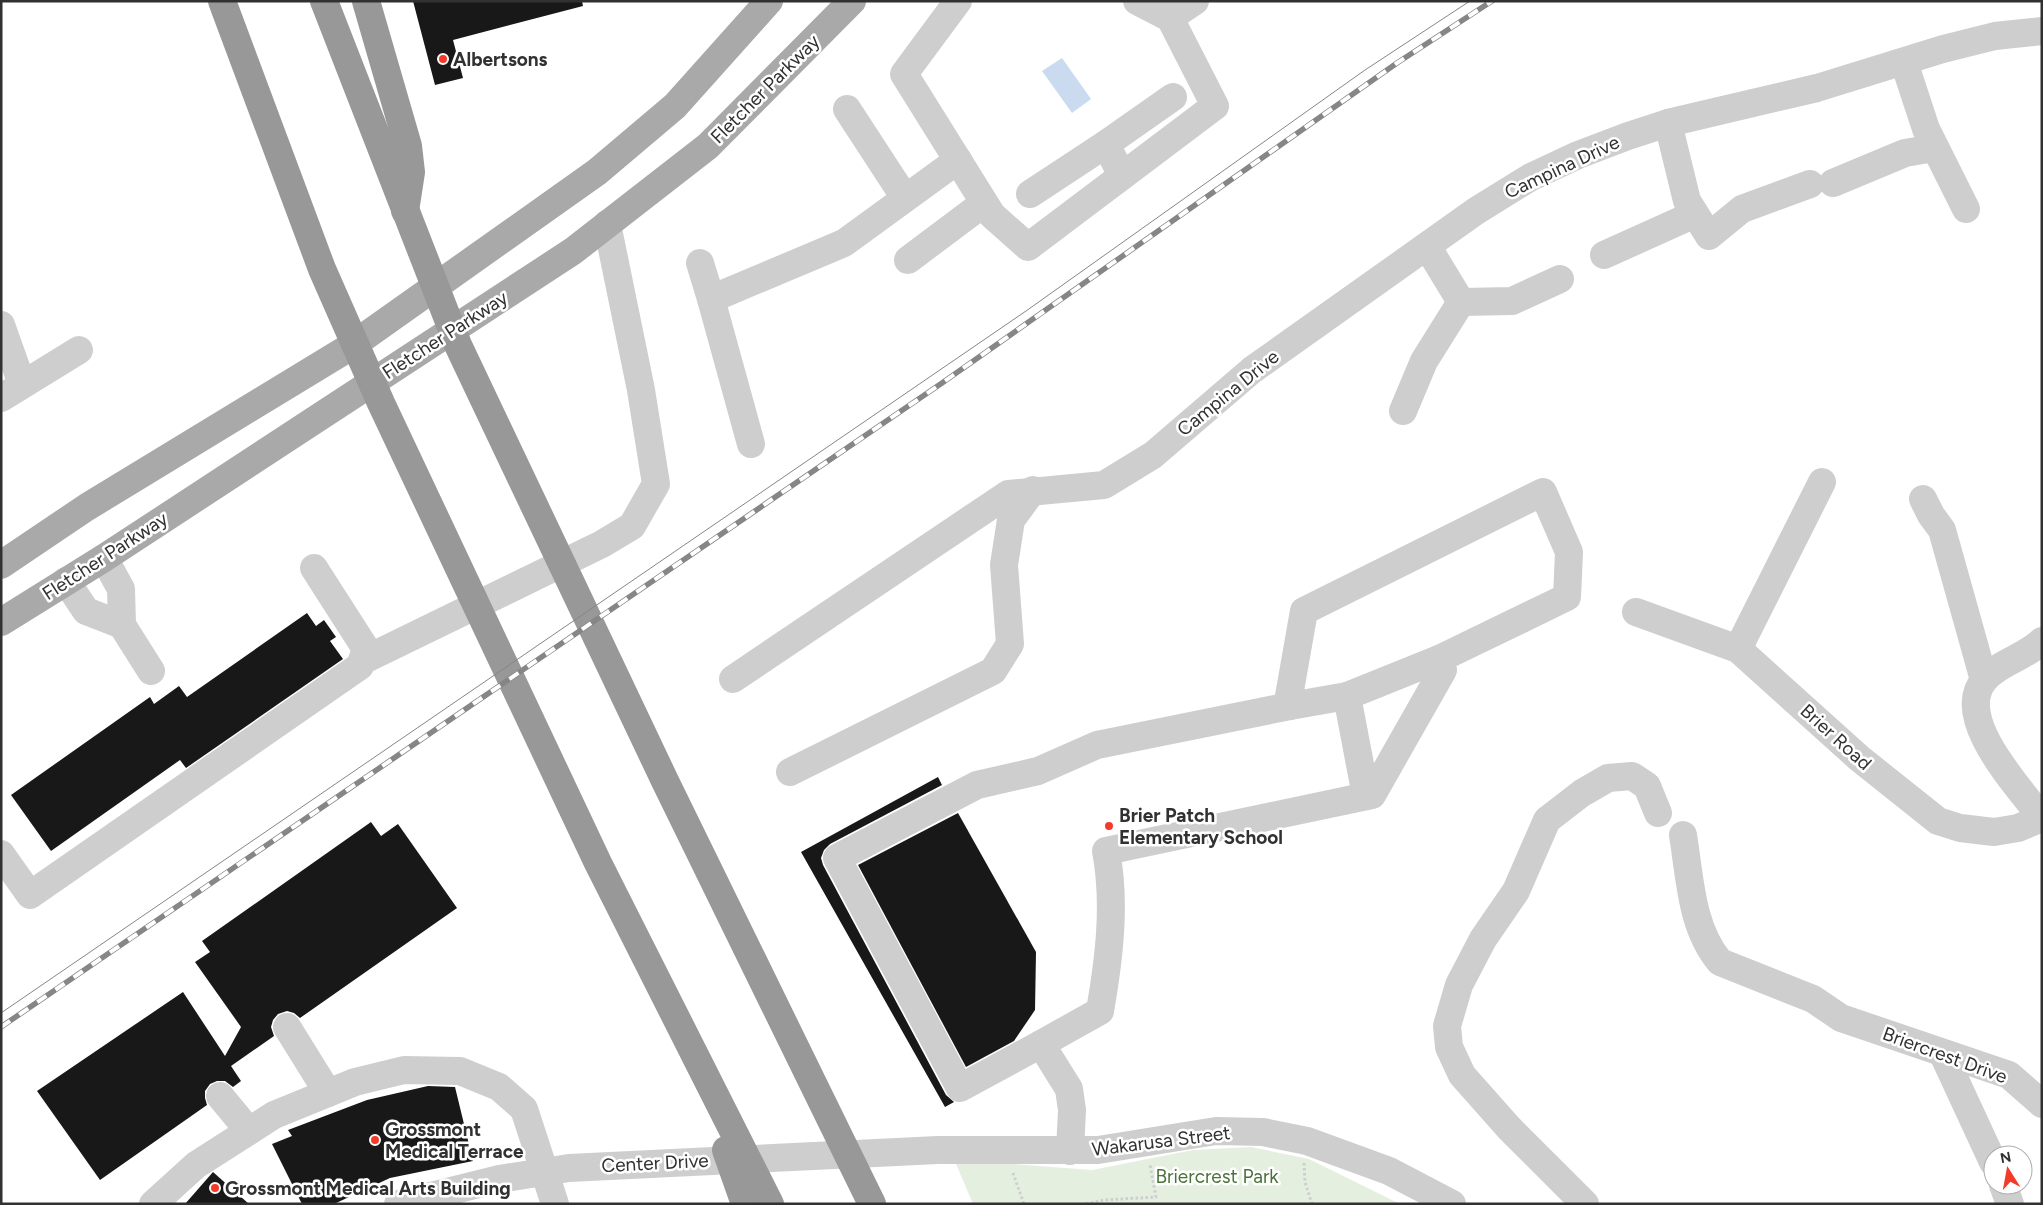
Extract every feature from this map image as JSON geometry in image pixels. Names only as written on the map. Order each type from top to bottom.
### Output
[{"type":"highway","points":[[222,1],[322,269],[381,404],[598,863],[770,1204]]},
{"type":"highway","points":[[324,1],[458,345],[665,781],[872,1204]]},
{"type":"highway","points":[[366,1],[408,146],[411,172],[408,218]]},
{"type":"highway","points":[[685,1038],[745,1204]]},
{"type":"main road","points":[[1,565],[87,507],[350,347],[597,172],[675,106],[769,1]]},
{"type":"main road","name":"Fletcher Parkway","points":[[1,622],[104,558],[573,251],[708,146],[852,1]]},
{"type":"street","points":[[958,1],[904,74],[992,215],[1028,247],[1215,106],[1170,18],[1137,1]]},
{"type":"street","points":[[1170,18],[1195,1]]},
{"type":"street","name":"Campina Drive","points":[[1033,490],[1104,485],[1153,454],[1252,370],[1476,211],[1531,177],[1586,152],[1668,123],[1817,88],[1943,49],[1995,36],[2042,31]]},
{"type":"street","points":[[1904,62],[1934,148],[1966,209]]},
{"type":"street","points":[[1030,194],[1106,144],[1172,97]]},
{"type":"street","points":[[847,109],[905,198]]},
{"type":"street","points":[[1668,123],[1687,201],[1702,225]]},
{"type":"street","points":[[1106,144],[1122,176]]},
{"type":"street","points":[[1604,255],[1702,225],[1742,209],[1905,153],[1934,148]]},
{"type":"street","points":[[711,299],[844,243],[958,160]]},
{"type":"street","points":[[908,260],[984,203]]},
{"type":"street","points":[[1,854],[30,895],[360,666],[364,660],[602,544],[632,526],[656,484],[641,390],[607,224]]},
{"type":"street","points":[[1427,246],[1461,302]]},
{"type":"street","points":[[700,262],[751,444]]},
{"type":"street","points":[[1461,302],[1512,301],[1560,279]]},
{"type":"street","points":[[1403,411],[1424,361],[1461,302]]},
{"type":"street","points":[[1,325],[12,391],[79,350]]},
{"type":"street","points":[[1738,649],[1822,482]]},
{"type":"street","points":[[733,678],[1008,494],[1033,490]]},
{"type":"street","points":[[790,772],[993,671],[1010,644],[1004,565],[1011,520],[1033,490]]},
{"type":"street","points":[[1290,706],[1289,696],[1304,611],[1543,492],[1569,552],[1567,597],[1439,659],[1347,696],[1097,745],[1038,771],[977,785],[837,858],[960,1088],[1100,1011],[1110,950],[1110,870],[1106,851],[1372,795],[1443,670],[1439,659]]},
{"type":"street","points":[[1923,499],[1931,515],[1942,530],[1984,680]]},
{"type":"street","points":[[104,558],[121,589],[122,626],[150,671]]},
{"type":"street","points":[[314,568],[364,646],[364,660]]},
{"type":"street","points":[[66,582],[86,611],[122,626]]},
{"type":"street","name":"Brier Road","points":[[1636,612],[1738,649],[1859,758],[1938,821],[1960,828],[1994,832],[2018,828],[2042,818]]},
{"type":"street","points":[[2042,641],[1984,680],[1976,697],[1977,718],[1985,742],[2042,818]]},
{"type":"street","points":[[1347,696],[1366,796]]},
{"type":"street","points":[[1585,1204],[1509,1128],[1462,1075],[1449,1047],[1446,1026],[1459,986],[1483,938],[1516,890],[1547,820],[1582,793],[1608,778],[1632,776],[1647,786],[1658,813]]},
{"type":"street","name":"Briercrest Drive","points":[[1683,835],[1700,931],[1709,949],[1720,962],[1813,999],[1841,1018],[2009,1075],[2042,1104]]},
{"type":"street","points":[[287,1027],[317,1052],[323,1082]]},
{"type":"street","points":[[1041,1044],[1069,1089],[1072,1110],[1070,1151]]},
{"type":"street","points":[[1943,1054],[1985,1145]]},
{"type":"street","points":[[153,1204],[196,1165],[323,1082],[355,1082],[404,1070],[460,1070],[499,1087],[524,1109],[555,1204]]},
{"type":"street","points":[[220,1096],[250,1131]]},
{"type":"street","name":"Wakarusa Street","points":[[916,1152],[1098,1150],[1216,1131],[1263,1132],[1307,1141],[1389,1171],[1452,1204]]},
{"type":"street","name":"Center Drive","points":[[398,1204],[448,1190],[544,1171],[679,1162],[916,1152]]},
{"type":"path","points":[[1307,1141],[1303,1166],[1305,1182],[1312,1204]]},
{"type":"path","points":[[1145,1142],[1158,1204]]},
{"type":"path","points":[[1007,1150],[1024,1204]]},
{"type":"path","points":[[1086,1204],[1104,1200],[1149,1199],[1156,1197]]},
{"type":"green space","name":"Briercrest Park","points":[[1251,1147],[1309,1159],[1400,1204],[973,1204],[956,1164],[987,1162],[1092,1170],[1193,1150]]},
{"type":"water","points":[[1062,58],[1091,99],[1072,113],[1042,71]]},
{"type":"building","name":"Albertsons","points":[[413,1],[582,1],[583,6],[453,40],[463,78],[435,85]]},
{"type":"building","points":[[307,613],[316,626],[324,620],[336,637],[330,641],[343,659],[186,768],[180,760],[51,851],[11,795],[150,697],[154,704],[179,686],[187,697]]},
{"type":"building","points":[[938,777],[942,785],[830,844],[824,850],[821,858],[946,1095],[954,1102],[945,1107],[801,852]]},
{"type":"building","points":[[958,813],[1036,952],[1035,1010],[1014,1041],[966,1067],[858,865]]},
{"type":"building","points":[[371,822],[381,836],[398,824],[457,908],[300,1018],[294,1013],[287,1011],[278,1014],[273,1020],[271,1027],[274,1036],[231,1066],[241,1081],[233,1087],[225,1081],[217,1081],[210,1084],[205,1091],[207,1105],[100,1180],[37,1091],[183,992],[225,1056],[241,1027],[195,962],[210,952],[202,941]]},
{"type":"building","name":"Grossmont Medical Terrace","points":[[428,1086],[455,1087],[473,1161],[390,1178],[334,1204],[302,1204],[272,1144],[292,1136],[288,1130],[367,1100]]},
{"type":"building","name":"Grossmont Medical Arts Building","points":[[213,1172],[249,1204],[185,1204]]},
{"type":"tram line","points":[[1,1013],[1026,311],[1365,70],[1470,1]]},
{"type":"railway","points":[[1,1027],[942,383],[1397,63],[1492,1]]},
{"type":"place","name":"Albertsons","points":[[443,59]]},
{"type":"place","name":"Brier Patch Elementary School","points":[[1109,826]]},
{"type":"place","name":"Grossmont Medical Terrace","points":[[375,1140]]},
{"type":"place","name":"Grossmont Medical Arts Building","points":[[215,1188]]}]
